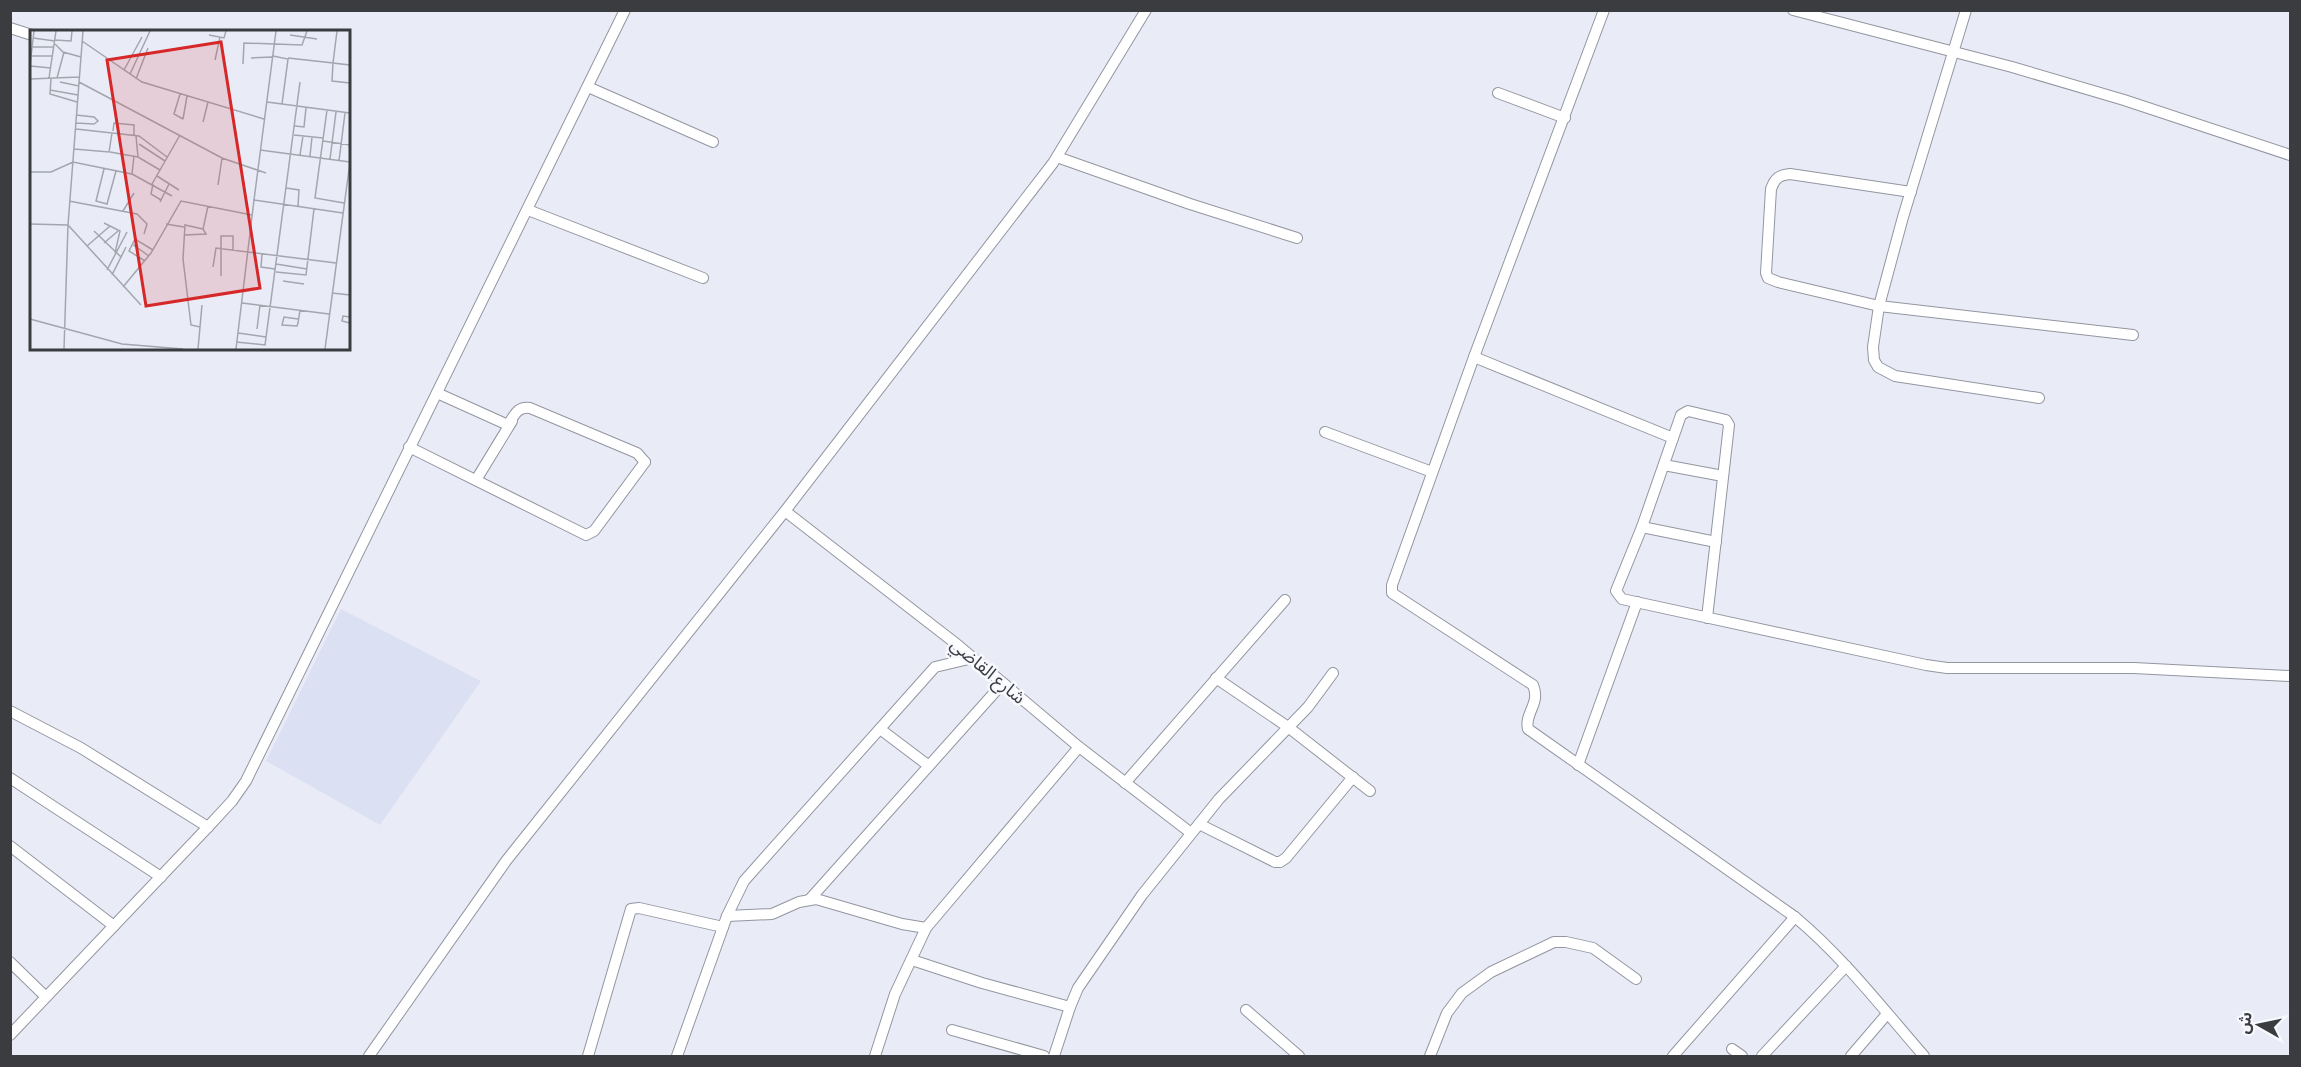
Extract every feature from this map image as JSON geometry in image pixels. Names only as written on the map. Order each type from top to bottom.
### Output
[{"type":"street","points":[[10,1035],[208,827],[246,782],[625,10]]},
{"type":"street","points":[[369,1056],[506,861],[784,511],[1057,157],[1146,10]]},
{"type":"street","points":[[1604,10],[1432,472],[1392,585],[1392,593],[1533,685],[1536,700],[1528,721],[1528,729],[1795,917],[1846,966],[1924,1056]]},
{"type":"street","points":[[1793,10],[2124,100],[2290,155]]},
{"type":"street","points":[[1966,10],[1911,192],[1880,306],[1873,347],[1874,360],[1878,366],[1895,376],[2040,398]]},
{"type":"street","points":[[10,28],[30,34]]},
{"type":"street","points":[[588,87],[713,142]]},
{"type":"street","points":[[1498,93],[1565,118]]},
{"type":"street","points":[[1057,157],[1190,204],[1297,238]]},
{"type":"street","points":[[1911,192],[1851,185],[1790,174],[1780,175],[1774,180],[1771,189],[1766,273],[1768,278],[1880,306],[2133,334]]},
{"type":"street","points":[[528,210],[703,278]]},
{"type":"street","points":[[1474,357],[1673,438]]},
{"type":"street","points":[[437,393],[508,425],[518,410],[530,408],[637,453],[645,462]]},
{"type":"street","points":[[476,480],[521,409],[645,462]]},
{"type":"street","points":[[1707,618],[1729,425],[1726,420],[1688,411],[1681,416],[1642,527],[1616,591],[1622,599],[1707,618],[1947,668],[2134,668],[2290,675]]},
{"type":"street","points":[[1325,432],[1432,472]]},
{"type":"street","points":[[409,447],[586,535],[594,531],[645,462]]},
{"type":"street","points":[[1664,465],[1723,476]]},
{"type":"street","name":"شارع القاضي","points":[[784,511],[973,658],[1079,747],[1191,833]]},
{"type":"street","points":[[1642,527],[1716,542]]},
{"type":"street","points":[[1125,783],[1285,600]]},
{"type":"street","points":[[1578,765],[1637,602]]},
{"type":"street","points":[[677,1056],[727,916],[744,881],[935,667],[973,658]]},
{"type":"street","points":[[1054,1056],[1075,993],[1142,895],[1219,798],[1308,707],[1333,673]]},
{"type":"street","points":[[1216,678],[1288,727],[1370,791]]},
{"type":"street","points":[[727,916],[772,914],[810,899],[1003,683]]},
{"type":"street","points":[[10,711],[81,748],[208,827]]},
{"type":"street","points":[[880,729],[929,766]]},
{"type":"street","points":[[874,1056],[895,994],[926,928],[1079,747]]},
{"type":"street","points":[[1199,824],[1275,862],[1280,862],[1286,858],[1353,777]]},
{"type":"street","points":[[10,778],[161,877]]},
{"type":"street","points":[[10,846],[114,926]]},
{"type":"street","points":[[810,899],[902,924],[926,928]]},
{"type":"street","points":[[588,1056],[631,909],[639,908],[723,927]]},
{"type":"street","points":[[1673,1056],[1795,917]]},
{"type":"street","points":[[1430,1056],[1447,1013],[1462,993],[1491,972],[1554,942],[1574,943],[1593,948],[1636,979]]},
{"type":"street","points":[[912,960],[982,983],[1070,1007]]},
{"type":"street","points":[[10,962],[46,997]]},
{"type":"street","points":[[1762,1056],[1846,966]]},
{"type":"street","points":[[1246,1010],[1299,1056]]},
{"type":"street","points":[[1851,1056],[1887,1014]]},
{"type":"street","points":[[952,1030],[1044,1056]]},
{"type":"street","points":[[1732,1049],[1742,1056]]},
{"type":"shaded area","points":[[341,609],[481,681],[380,825],[266,761]]}]
